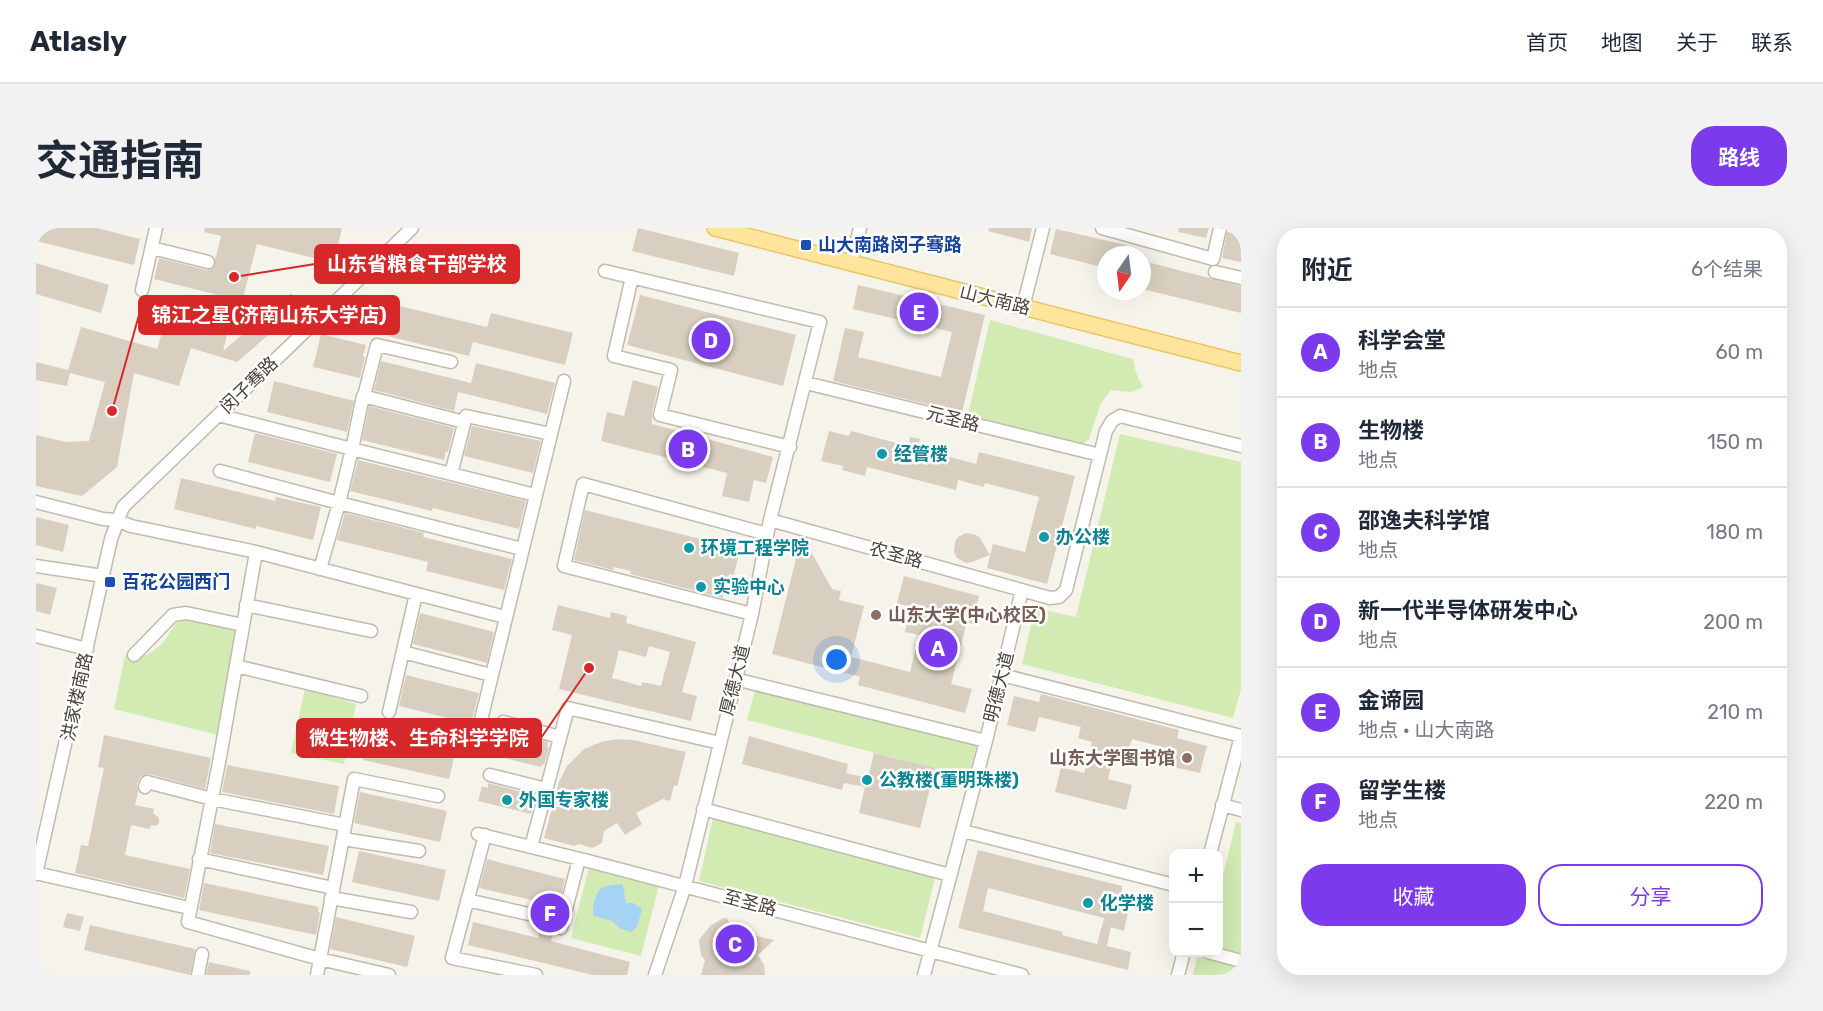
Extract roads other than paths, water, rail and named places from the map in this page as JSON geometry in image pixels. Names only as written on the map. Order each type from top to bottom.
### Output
[{"type":"main road","name":"山大南路","points":[[715,228],[1241,363]]},
{"type":"street","points":[[142,290],[156,228]]},
{"type":"street","name":"闵子骞路","points":[[117,520],[123,507],[412,228]]},
{"type":"street","points":[[851,263],[860,228]]},
{"type":"street","points":[[1023,307],[1043,228]]},
{"type":"street","points":[[1102,228],[1213,259],[1220,228]]},
{"type":"street","points":[[152,248],[208,261]]},
{"type":"street","points":[[605,271],[632,277],[614,356],[672,370],[660,415],[790,447]]},
{"type":"street","points":[[1215,272],[1241,278]]},
{"type":"street","name":"厚德大道","points":[[632,277],[820,322],[770,520],[752,614],[685,886],[656,975]]},
{"type":"street","points":[[320,569],[339,502],[377,345],[451,362]]},
{"type":"street","points":[[479,728],[564,381]]},
{"type":"street","name":"元圣路","points":[[806,382],[1100,455]]},
{"type":"street","points":[[363,400],[363,396],[464,422]]},
{"type":"street","points":[[218,415],[535,495]]},
{"type":"street","points":[[451,474],[466,416],[551,434]]},
{"type":"street","points":[[1022,590],[1050,598],[1059,597],[1066,590],[1106,431],[1112,421],[1120,416],[1241,446]]},
{"type":"street","points":[[220,471],[522,549]]},
{"type":"street","points":[[752,614],[564,566],[583,484],[767,534]]},
{"type":"street","points":[[36,494],[103,511],[131,526],[256,552],[505,617]]},
{"type":"street","points":[[36,502],[103,519],[117,520]]},
{"type":"street","name":"洪家楼南路","points":[[36,874],[40,836],[117,520]]},
{"type":"street","name":"农圣路","points":[[770,520],[1022,590]]},
{"type":"street","points":[[256,552],[188,922],[320,959],[389,975]]},
{"type":"street","points":[[36,566],[103,576]]},
{"type":"street","name":"明德大道","points":[[924,975],[986,741],[1022,590]]},
{"type":"street","points":[[389,712],[416,594]]},
{"type":"street","points":[[246,605],[371,631]]},
{"type":"street","points":[[134,655],[173,615],[186,613],[243,625]]},
{"type":"street","points":[[36,636],[87,649]]},
{"type":"street","points":[[402,652],[491,675]]},
{"type":"street","points":[[236,666],[361,696]]},
{"type":"street","points":[[1002,675],[1241,736],[1211,849]]},
{"type":"street","points":[[735,679],[986,741]]},
{"type":"street","points":[[531,847],[568,708],[720,743]]},
{"type":"street","points":[[503,722],[560,737]]},
{"type":"street","points":[[490,775],[546,789]]},
{"type":"street","points":[[317,975],[354,779],[438,796]]},
{"type":"street","points":[[145,788],[147,782],[212,799],[345,825]]},
{"type":"street","points":[[1222,805],[1241,810]]},
{"type":"street","points":[[703,809],[950,874]]},
{"type":"street","points":[[963,831],[1169,884]]},
{"type":"street","name":"至圣路","points":[[468,900],[482,835],[1022,975]]},
{"type":"street","points":[[343,839],[419,851]]},
{"type":"street","points":[[199,859],[411,912]]},
{"type":"street","points":[[561,928],[579,859]]},
{"type":"street","points":[[36,874],[189,908]]},
{"type":"street","points":[[533,915],[468,900],[452,958],[536,975]]},
{"type":"street","points":[[198,975],[202,954]]},
{"type":"street","points":[[1223,956],[1241,961]]},
{"type":"street","points":[[1178,975],[1183,957]]},
{"type":"water","points":[[622,884],[627,903],[633,903],[642,909],[637,927],[631,932],[621,929],[612,921],[594,916],[594,901],[601,888]]},
{"type":"place","name":"山大南路闵子骞路","points":[[806,245]]},
{"type":"place","name":"山东省粮食干部学校","points":[[234,277]]},
{"type":"place","name":"金谛园","points":[[919,312]]},
{"type":"place","name":"新一代半导体研发中心","points":[[711,340]]},
{"type":"place","name":"锦江之星(济南山东大学店)","points":[[112,411]]},
{"type":"place","name":"生物楼","points":[[688,449]]},
{"type":"place","name":"经管楼","points":[[882,454]]},
{"type":"place","name":"办公楼","points":[[1044,537]]},
{"type":"place","name":"环境工程学院","points":[[689,548]]},
{"type":"place","name":"百花公园西门","points":[[110,582]]},
{"type":"place","name":"实验中心","points":[[701,587]]},
{"type":"place","name":"山东大学(中心校区)","points":[[876,615]]},
{"type":"place","name":"科学会堂","points":[[938,648]]},
{"type":"place","name":"微生物楼、生命科学学院","points":[[589,668]]},
{"type":"place","name":"山东大学图书馆","points":[[1187,758]]},
{"type":"place","name":"公教楼(董明珠楼)","points":[[867,780]]},
{"type":"place","name":"外国专家楼","points":[[507,800]]},
{"type":"place","name":"化学楼","points":[[1088,903]]},
{"type":"place","name":"留学生楼","points":[[550,913]]},
{"type":"place","name":"邵逸夫科学馆","points":[[735,944]]}]
